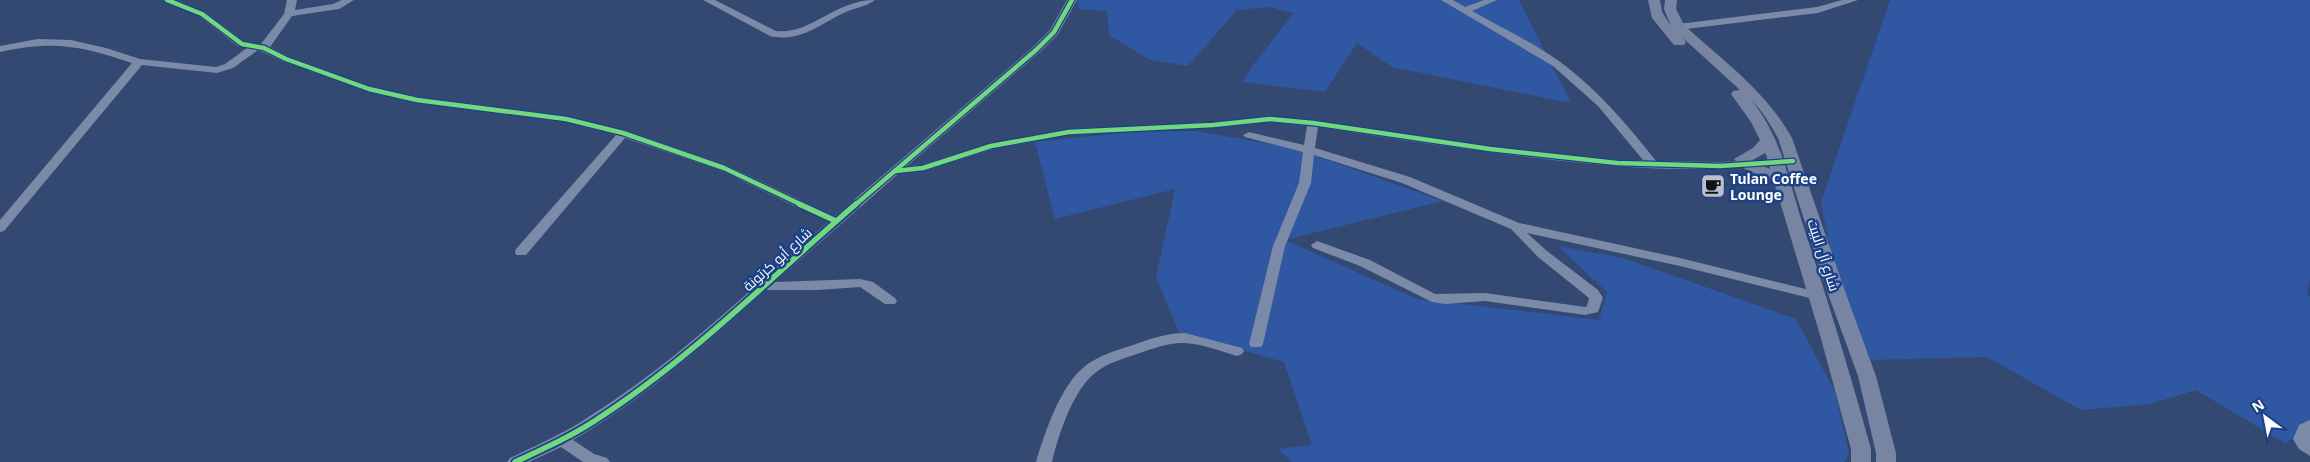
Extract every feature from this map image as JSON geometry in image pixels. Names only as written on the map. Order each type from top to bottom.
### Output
[{"type":"street","points":[[167,0],[202,14],[242,44],[259,48],[383,93],[496,112],[566,119],[623,133],[724,168],[836,221]]},
{"type":"street","points":[[0,49],[33,42],[64,41],[96,48],[139,62],[217,70],[229,66],[259,48],[289,14],[292,0]]},
{"type":"street","points":[[289,14],[336,7],[350,0]]},
{"type":"street","points":[[708,0],[774,34],[783,36],[803,33],[831,15],[870,0]]},
{"type":"street","name":"شارع أبو كرتونة","points":[[514,462],[562,441],[622,403],[712,332],[836,221],[1036,50],[1054,32],[1072,0]]},
{"type":"street","points":[[1446,0],[1535,50],[1565,72],[1621,125],[1653,165]]},
{"type":"street","points":[[1465,11],[1492,0]]},
{"type":"street","name":"شارع آل البيت","points":[[1654,0],[1654,7],[1663,25],[1682,45],[1746,102],[1756,116],[1781,179],[1818,296],[1854,422],[1860,449],[1860,462]]},
{"type":"street","points":[[1671,0],[1671,14],[1678,27],[1818,10],[1854,0]]},
{"type":"street","name":"شارع آل البيت","points":[[1678,27],[1760,101],[1777,123],[1792,158],[1837,294],[1867,376],[1886,453],[1886,462]]},
{"type":"street","points":[[0,228],[139,62]]},
{"type":"street","points":[[894,171],[923,168],[991,146],[1075,131],[1212,125],[1270,119],[1313,123],[1416,139],[1579,160],[1653,165],[1708,164],[1720,166],[1744,162],[1772,153]]},
{"type":"street","points":[[1256,344],[1279,246],[1305,183],[1313,123]]},
{"type":"street","points":[[521,252],[623,133]]},
{"type":"street","points":[[1249,135],[1309,150],[1413,182],[1515,226],[1680,262],[1818,296]]},
{"type":"street","points":[[1744,162],[1758,151],[1792,158]]},
{"type":"street","points":[[1744,162],[1781,179]]},
{"type":"street","points":[[1317,245],[1365,264],[1432,298],[1451,301],[1470,296],[1585,311],[1593,309],[1596,298],[1593,293],[1554,265],[1530,244],[1515,226]]},
{"type":"street","points":[[762,286],[818,286],[860,283],[868,285],[890,301]]},
{"type":"street","points":[[1044,462],[1050,441],[1070,398],[1085,374],[1095,366],[1120,355],[1178,338],[1237,351]]},
{"type":"street","points":[[2310,424],[2304,429],[2301,439],[2304,446],[2310,450]]},
{"type":"street","points":[[562,441],[590,458],[602,462]]},
{"type":"shaded area","points":[[1078,0],[1519,0],[1571,103],[1392,67],[1357,43],[1325,92],[1242,82],[1294,13],[1269,7],[1237,10],[1188,66],[1150,60],[1109,35],[1107,11],[1079,9]]},
{"type":"shaded area","points":[[1890,0],[2310,0],[2310,277],[2307,294],[2310,297],[2310,428],[2285,443],[2196,390],[2150,404],[2081,410],[1987,357],[1871,360],[1834,269],[1821,202]]},
{"type":"shaded area","points":[[1196,131],[1293,148],[1443,201],[1285,240],[1417,299],[1599,320],[1607,292],[1558,246],[1623,258],[1796,319],[1835,392],[1849,453],[1844,462],[1292,462],[1278,449],[1312,445],[1284,362],[1179,332],[1156,277],[1175,189],[1055,219],[1035,142],[1134,132]]},
{"type":"cycle path","points":[[167,0],[202,14],[242,44],[264,48],[286,59],[369,89],[417,100],[566,119],[623,133],[724,168],[836,221]]},
{"type":"cycle path","points":[[515,462],[556,443],[595,421],[632,396],[702,339],[861,199],[1036,50],[1054,32],[1072,0]]},
{"type":"cycle path","points":[[895,171],[923,168],[991,146],[1069,132],[1213,125],[1270,119],[1313,123],[1490,149],[1617,163],[1720,166],[1793,161]]},
{"type":"place","name":"Tulan Coffee Lounge","points":[[1713,186]]}]
